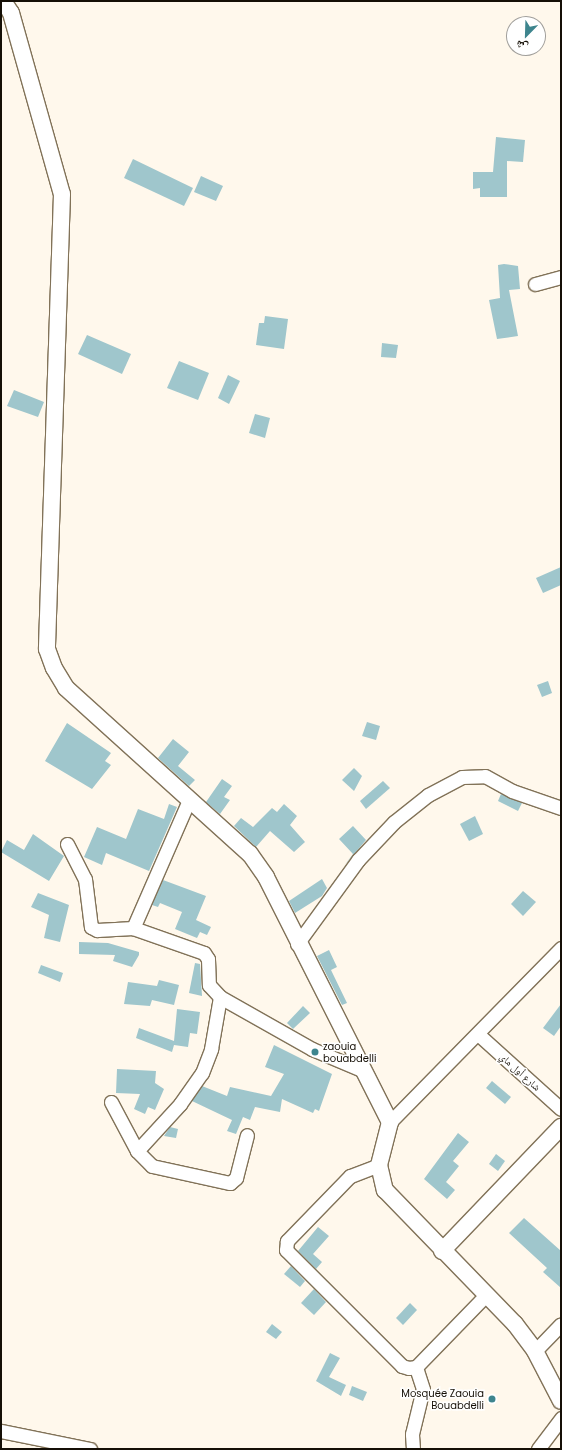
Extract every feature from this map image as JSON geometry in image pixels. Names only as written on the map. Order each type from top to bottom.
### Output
[{"type":"street","points":[[4,1],[11,13],[62,194],[47,650],[66,688],[250,854],[266,877],[297,944],[390,1122]]},
{"type":"street","points":[[535,284],[561,277]]},
{"type":"street","points":[[297,944],[358,860],[394,822],[428,795],[455,781],[485,776],[512,791],[561,808]]},
{"type":"street","points":[[133,928],[189,800]]},
{"type":"street","points":[[67,844],[85,879],[91,926],[97,930],[133,928],[204,953],[208,959],[209,985],[220,997],[312,1048],[364,1071]]},
{"type":"street","points":[[561,948],[479,1035],[390,1122],[379,1165],[385,1190],[442,1251],[486,1295],[535,1351],[561,1401]]},
{"type":"street","points":[[137,1151],[180,1104],[202,1073],[211,1049],[220,997]]},
{"type":"street","name":"شارع أول ماي","points":[[479,1035],[561,1109]]},
{"type":"street","points":[[111,1102],[137,1151],[152,1166],[230,1183],[236,1178],[247,1135]]},
{"type":"street","points":[[442,1251],[561,1127]]},
{"type":"street","points":[[379,1165],[350,1176],[287,1241],[285,1247],[402,1366],[416,1367],[486,1295]]},
{"type":"street","points":[[535,1351],[561,1324]]},
{"type":"street","points":[[413,1449],[412,1434],[423,1390],[416,1367]]},
{"type":"street","points":[[538,1449],[561,1418]]},
{"type":"street","points":[[1,1431],[50,1445],[90,1449]]},
{"type":"building","points":[[496,137],[525,140],[523,162],[507,161],[507,197],[480,197],[480,188],[473,189],[473,172],[493,172]]},
{"type":"building","points":[[133,159],[193,188],[184,206],[124,178]]},
{"type":"building","points":[[201,176],[223,186],[216,201],[194,192]]},
{"type":"building","points":[[504,264],[518,266],[520,289],[509,290],[518,336],[497,339],[489,300],[500,298],[498,265]]},
{"type":"building","points":[[265,316],[288,319],[284,349],[256,345],[259,323],[264,323]]},
{"type":"building","points":[[87,335],[131,354],[122,374],[78,354]]},
{"type":"building","points":[[382,343],[398,345],[396,358],[381,357]]},
{"type":"building","points":[[179,361],[209,373],[198,400],[167,388]]},
{"type":"building","points":[[228,375],[240,381],[229,404],[218,398]]},
{"type":"building","points":[[14,390],[44,402],[38,417],[7,406]]},
{"type":"building","points":[[255,414],[270,418],[265,438],[249,433]]},
{"type":"building","points":[[561,567],[561,585],[543,593],[536,578]]},
{"type":"building","points":[[548,681],[552,693],[542,697],[537,685]]},
{"type":"building","points":[[367,722],[380,726],[376,740],[362,736]]},
{"type":"building","points":[[67,723],[111,753],[105,761],[111,765],[92,789],[45,761]]},
{"type":"building","points":[[173,739],[189,752],[178,766],[195,780],[189,786],[158,758]]},
{"type":"building","points":[[354,768],[362,776],[354,791],[342,780]]},
{"type":"building","points":[[222,779],[232,786],[224,797],[230,800],[220,814],[206,802]]},
{"type":"building","points":[[383,781],[390,788],[366,809],[360,801]]},
{"type":"building","points":[[501,794],[522,803],[518,811],[498,801]]},
{"type":"building","points":[[169,804],[177,807],[149,871],[106,853],[102,865],[84,857],[97,827],[126,839],[138,809],[164,819]]},
{"type":"building","points":[[284,804],[297,816],[290,825],[305,842],[294,852],[270,831],[256,847],[234,826],[241,818],[253,827],[272,808],[277,812]]},
{"type":"building","points":[[475,816],[483,834],[469,841],[460,824]]},
{"type":"building","points":[[353,826],[366,840],[344,866],[353,854],[339,839]]},
{"type":"building","points":[[33,834],[64,856],[49,881],[1,852],[7,840],[24,850]]},
{"type":"building","points":[[322,879],[327,888],[322,896],[295,913],[289,901]]},
{"type":"building","points":[[163,880],[206,896],[196,920],[211,927],[207,935],[200,932],[197,938],[175,929],[182,912],[160,903],[158,907],[152,905]]},
{"type":"building","points":[[523,891],[536,902],[523,916],[511,904]]},
{"type":"building","points":[[38,893],[69,905],[60,942],[44,938],[49,915],[31,907]]},
{"type":"building","points":[[79,942],[108,943],[139,952],[139,955],[132,967],[113,961],[115,955],[79,954]]},
{"type":"building","points":[[329,950],[337,967],[331,970],[347,1003],[342,1005],[317,956]]},
{"type":"building","points":[[195,963],[200,964],[202,996],[189,993]]},
{"type":"building","points":[[41,965],[63,973],[60,982],[38,973]]},
{"type":"building","points":[[159,980],[179,985],[174,1005],[152,1000],[150,1006],[124,1004],[128,982],[157,986]]},
{"type":"building","points":[[561,1004],[561,1026],[554,1036],[543,1028]]},
{"type":"building","points":[[303,1006],[310,1013],[293,1029],[287,1023]]},
{"type":"building","points":[[177,1009],[200,1012],[197,1034],[190,1033],[188,1047],[174,1045],[172,1052],[136,1038],[139,1028],[174,1041]]},
{"type":"building","points":[[274,1045],[332,1074],[319,1111],[315,1109],[313,1113],[282,1099],[280,1112],[255,1107],[250,1120],[243,1117],[236,1134],[227,1131],[232,1120],[192,1101],[202,1086],[227,1096],[230,1087],[271,1096],[284,1074],[265,1067]]},
{"type":"building","points":[[117,1069],[156,1071],[155,1083],[164,1089],[155,1110],[148,1107],[145,1114],[134,1109],[140,1094],[116,1093]]},
{"type":"building","points":[[492,1081],[511,1097],[505,1104],[486,1088]]},
{"type":"building","points":[[170,1127],[178,1129],[176,1138],[164,1136]]},
{"type":"building","points":[[458,1133],[469,1142],[453,1161],[459,1166],[446,1182],[455,1190],[447,1199],[424,1179]]},
{"type":"building","points":[[496,1154],[505,1161],[498,1171],[489,1164]]},
{"type":"building","points":[[524,1218],[561,1251],[561,1288],[543,1272],[547,1268],[509,1233]]},
{"type":"building","points":[[318,1227],[329,1236],[313,1254],[322,1262],[316,1269],[298,1251]]},
{"type":"building","points":[[291,1266],[305,1281],[300,1287],[284,1274]]},
{"type":"building","points":[[314,1289],[326,1302],[314,1315],[301,1303]]},
{"type":"building","points":[[410,1303],[417,1310],[403,1325],[396,1318]]},
{"type":"building","points":[[272,1324],[282,1332],[276,1339],[266,1332]]},
{"type":"building","points":[[330,1353],[340,1358],[329,1377],[346,1385],[341,1396],[316,1381]]},
{"type":"building","points":[[352,1386],[367,1392],[363,1401],[349,1395]]},
{"type":"place","name":"zaouia bouabdelli","points":[[315,1052]]},
{"type":"place","name":"Mosquée Zaouia Bouabdelli","points":[[492,1399]]}]
